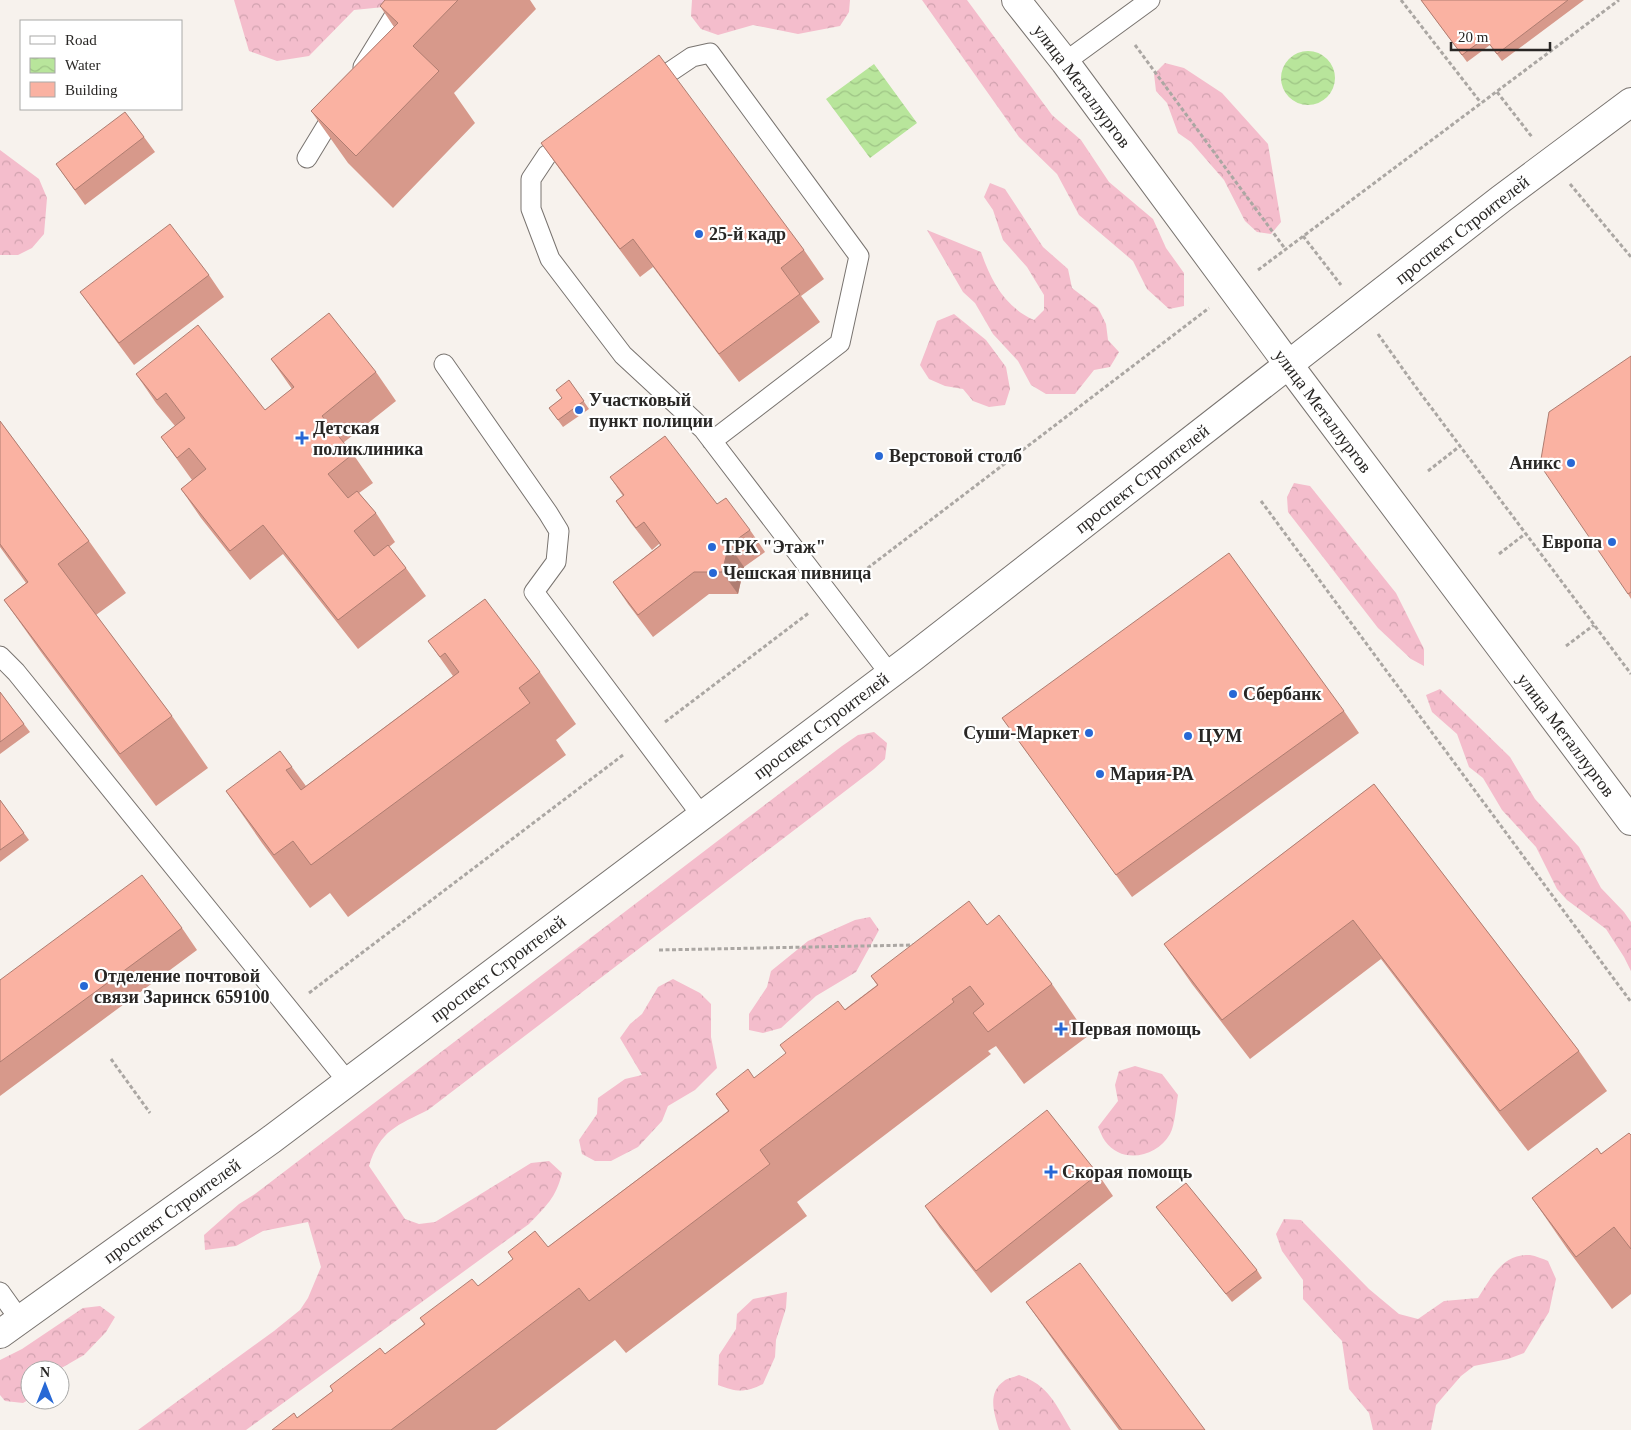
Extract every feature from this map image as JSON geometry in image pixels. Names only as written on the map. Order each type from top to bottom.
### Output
[{"type":"street","name":"улица Металлургов","points":[[1016,0],[1631,822]]},
{"type":"street","name":"проспект Строителей","points":[[10,1327],[272,1139],[890,674],[1550,161],[1631,102]]},
{"type":"lane","points":[[307,158],[404,0]]},
{"type":"lane","points":[[1064,62],[1150,0]]},
{"type":"lane","points":[[636,95],[692,57],[710,53],[859,256],[840,343],[712,441]]},
{"type":"lane","points":[[579,133],[547,154],[531,179],[531,209],[550,259],[623,355],[703,428],[890,674]]},
{"type":"lane","points":[[444,364],[548,512],[559,531],[556,562],[534,592],[702,816]]},
{"type":"lane","points":[[0,656],[16,672],[348,1082]]},
{"type":"lane","points":[[0,1292],[10,1327]]},
{"type":"path","points":[[1401,0],[1481,103]]},
{"type":"path","points":[[289,1009],[1233,289],[1619,0]]},
{"type":"path","points":[[1119,23],[1286,250]]},
{"type":"path","points":[[1303,236],[1360,309],[1415,386],[1631,674]]},
{"type":"path","points":[[1623,246],[1631,257]]},
{"type":"path","points":[[1428,470],[1460,446]]},
{"type":"path","points":[[1261,502],[1631,1002]]},
{"type":"path","points":[[1498,554],[1526,534]]},
{"type":"path","points":[[1566,646],[1594,625]]},
{"type":"path","points":[[659,950],[915,945]]},
{"type":"path","points":[[111,1059],[150,1113]]},
{"type":"green space","points":[[234,0],[387,0],[384,7],[354,10],[309,56],[277,61],[249,51]]},
{"type":"green space","points":[[692,0],[850,0],[849,12],[840,26],[798,34],[753,25],[718,35],[701,29],[691,16]]},
{"type":"green space","points":[[922,0],[967,0],[1052,115],[1081,140],[1109,182],[1153,219],[1166,248],[1184,273],[1184,306],[1169,309],[1147,289],[1133,261],[1079,215],[1057,174],[1019,137]]},
{"type":"green space","points":[[1165,63],[1184,68],[1222,93],[1268,144],[1281,222],[1271,234],[1257,232],[1245,221],[1224,180],[1191,142],[1178,133],[1167,103],[1156,91],[1154,74]]},
{"type":"green space","points":[[0,150],[39,179],[47,198],[44,234],[32,248],[18,255],[0,255]]},
{"type":"green space","points":[[990,183],[1005,189],[1043,247],[1068,269],[1072,288],[1098,308],[1106,324],[1108,340],[1119,352],[1110,367],[1094,370],[1075,394],[1046,394],[1031,385],[1018,361],[993,334],[975,303],[963,292],[927,230],[981,252],[989,273],[1000,292],[1015,308],[1034,320],[1044,310],[1044,295],[1027,267],[1003,240],[993,210],[984,197]]},
{"type":"green space","points":[[954,314],[986,340],[1006,367],[1010,389],[1005,405],[989,407],[973,401],[963,389],[945,386],[929,379],[920,365],[937,321]]},
{"type":"green space","points":[[1294,483],[1310,486],[1396,593],[1424,649],[1424,666],[1411,659],[1378,628],[1288,512],[1287,497]]},
{"type":"green space","points":[[1440,689],[1510,757],[1535,799],[1579,847],[1601,888],[1631,922],[1631,971],[1606,929],[1567,900],[1557,889],[1536,847],[1502,810],[1483,778],[1469,767],[1457,734],[1432,712],[1426,695]]},
{"type":"green space","points":[[874,732],[887,743],[885,759],[874,769],[428,1110],[391,1130],[373,1154],[369,1166],[405,1219],[419,1224],[435,1222],[531,1163],[549,1161],[562,1173],[560,1182],[550,1201],[529,1224],[246,1430],[138,1430],[300,1310],[308,1298],[321,1267],[308,1222],[263,1231],[236,1246],[205,1250],[204,1235],[239,1204],[255,1194],[842,746],[858,735]]},
{"type":"green space","points":[[870,917],[879,930],[856,972],[816,996],[781,1028],[763,1033],[749,1030],[749,1014],[767,987],[771,971],[808,941],[855,920]]},
{"type":"green space","points":[[673,979],[700,993],[711,1004],[711,1037],[717,1068],[695,1090],[668,1106],[662,1121],[638,1147],[611,1161],[595,1161],[582,1154],[579,1140],[597,1114],[598,1098],[625,1079],[642,1075],[620,1038],[630,1024],[642,1014],[658,987]]},
{"type":"green space","points":[[1135,1066],[1162,1074],[1178,1095],[1173,1126],[1164,1142],[1148,1153],[1130,1155],[1112,1149],[1098,1127],[1118,1101],[1115,1085],[1119,1071]]},
{"type":"green space","points":[[1284,1219],[1301,1220],[1369,1289],[1399,1314],[1418,1319],[1444,1301],[1478,1298],[1493,1275],[1505,1262],[1521,1255],[1530,1255],[1548,1261],[1556,1279],[1549,1312],[1524,1353],[1508,1359],[1474,1366],[1461,1376],[1436,1405],[1431,1430],[1373,1430],[1369,1413],[1349,1389],[1342,1341],[1303,1299],[1303,1280],[1282,1251],[1276,1234]]},
{"type":"green space","points":[[787,1292],[786,1308],[776,1340],[775,1357],[763,1384],[746,1390],[730,1389],[718,1385],[719,1355],[736,1329],[737,1314],[753,1299]]},
{"type":"green space","points":[[100,1306],[115,1317],[106,1332],[84,1355],[70,1363],[70,1360],[20,1360],[20,1403],[5,1401],[0,1395],[0,1360],[22,1349],[83,1308]]},
{"type":"green space","points":[[1019,1375],[1038,1384],[1045,1390],[1056,1404],[1071,1430],[999,1430],[993,1404],[995,1391],[1005,1380]]},
{"type":"water","points":[[1308,51],[1318,53],[1327,59],[1333,68],[1335,78],[1333,88],[1327,97],[1318,103],[1308,105],[1298,103],[1289,97],[1283,88],[1281,78],[1283,68],[1289,59],[1298,53]]},
{"type":"water","points":[[874,64],[917,123],[870,158],[826,99]]},
{"type":"building","points":[[385,0],[458,0],[413,46],[439,71],[356,156],[311,111],[398,23],[380,6]]},
{"type":"building","points":[[1421,0],[1568,0],[1497,54],[1485,38],[1462,55]]},
{"type":"building","points":[[659,55],[804,250],[781,268],[800,294],[719,354],[633,239],[620,249],[541,143]]},
{"type":"building","points":[[125,112],[144,137],[75,190],[56,164]]},
{"type":"building","points":[[170,224],[209,275],[119,343],[80,292]]},
{"type":"building","points":[[329,313],[376,372],[322,416],[353,454],[328,474],[348,498],[357,491],[376,513],[354,531],[374,556],[388,545],[406,568],[338,620],[263,525],[230,551],[181,489],[206,469],[189,448],[177,458],[161,437],[185,418],[166,393],[157,400],[136,374],[198,325],[265,410],[294,387],[271,359]]},
{"type":"building","name":"Европа","points":[[1631,356],[1631,592],[1628,594],[1540,465],[1549,412]]},
{"type":"building","points":[[569,380],[584,401],[558,420],[549,408],[562,398],[556,390]]},
{"type":"building","points":[[0,421],[89,541],[58,564],[172,716],[120,754],[4,600],[28,582],[0,544]]},
{"type":"building","name":"ТРК \"Этаж\"","points":[[665,436],[717,504],[726,498],[750,530],[729,545],[722,572],[694,572],[638,615],[613,582],[661,545],[644,522],[636,528],[616,501],[624,495],[610,477]]},
{"type":"building","name":"ЦУМ","points":[[1229,553],[1344,711],[1116,875],[1002,718]]},
{"type":"building","points":[[485,599],[540,672],[519,688],[530,703],[311,865],[293,841],[274,855],[226,791],[280,751],[292,767],[286,770],[301,790],[459,672],[445,653],[440,657],[428,641]]},
{"type":"building","points":[[0,692],[24,724],[0,742]]},
{"type":"building","points":[[1374,784],[1579,1051],[1500,1111],[1353,920],[1222,1020],[1164,944]]},
{"type":"building","points":[[0,800],[24,833],[0,850]]},
{"type":"building","points":[[142,875],[182,928],[0,1062],[0,980]]},
{"type":"building","points":[[969,901],[987,925],[999,915],[1052,984],[988,1032],[973,1013],[984,1004],[970,986],[952,999],[954,1002],[760,1150],[770,1164],[589,1301],[579,1288],[391,1430],[272,1430],[294,1413],[297,1418],[333,1391],[330,1386],[380,1348],[385,1354],[425,1324],[420,1318],[472,1279],[478,1286],[513,1259],[508,1252],[535,1231],[548,1247],[729,1111],[716,1094],[748,1069],[754,1078],[786,1053],[780,1045],[838,1001],[845,1010],[878,985],[871,976]]},
{"type":"building","name":"Скорая помощь","points":[[1047,1110],[1098,1174],[976,1271],[925,1206]]},
{"type":"building","points":[[1629,1133],[1631,1135],[1631,1249],[1614,1227],[1576,1257],[1532,1198],[1597,1148],[1601,1154]]},
{"type":"building","points":[[1186,1183],[1257,1270],[1226,1294],[1156,1207]]},
{"type":"building","points":[[1080,1263],[1205,1430],[1122,1430],[1026,1302]]},
{"type":"place","name":"25-й кадр","points":[[699,234]]},
{"type":"place","name":"Участковый пункт полиции","points":[[579,410]]},
{"type":"place","name":"Детская поликлиника","points":[[302,438]]},
{"type":"place","name":"Верстовой столб","points":[[879,456]]},
{"type":"place","name":"Аникс","points":[[1571,463]]},
{"type":"place","name":"Европа","points":[[1612,542]]},
{"type":"place","name":"ТРК \"Этаж\"","points":[[712,547]]},
{"type":"place","name":"Чешская пивница","points":[[713,573]]},
{"type":"place","name":"Сбербанк","points":[[1233,694]]},
{"type":"place","name":"Суши-Маркет","points":[[1089,733]]},
{"type":"place","name":"ЦУМ","points":[[1188,736]]},
{"type":"place","name":"Мария-РА","points":[[1100,774]]},
{"type":"place","name":"Отделение почтовой связи Заринск 659100","points":[[84,986]]},
{"type":"place","name":"Первая помощь","points":[[1061,1029]]},
{"type":"place","name":"Скорая помощь","points":[[1051,1172]]}]
